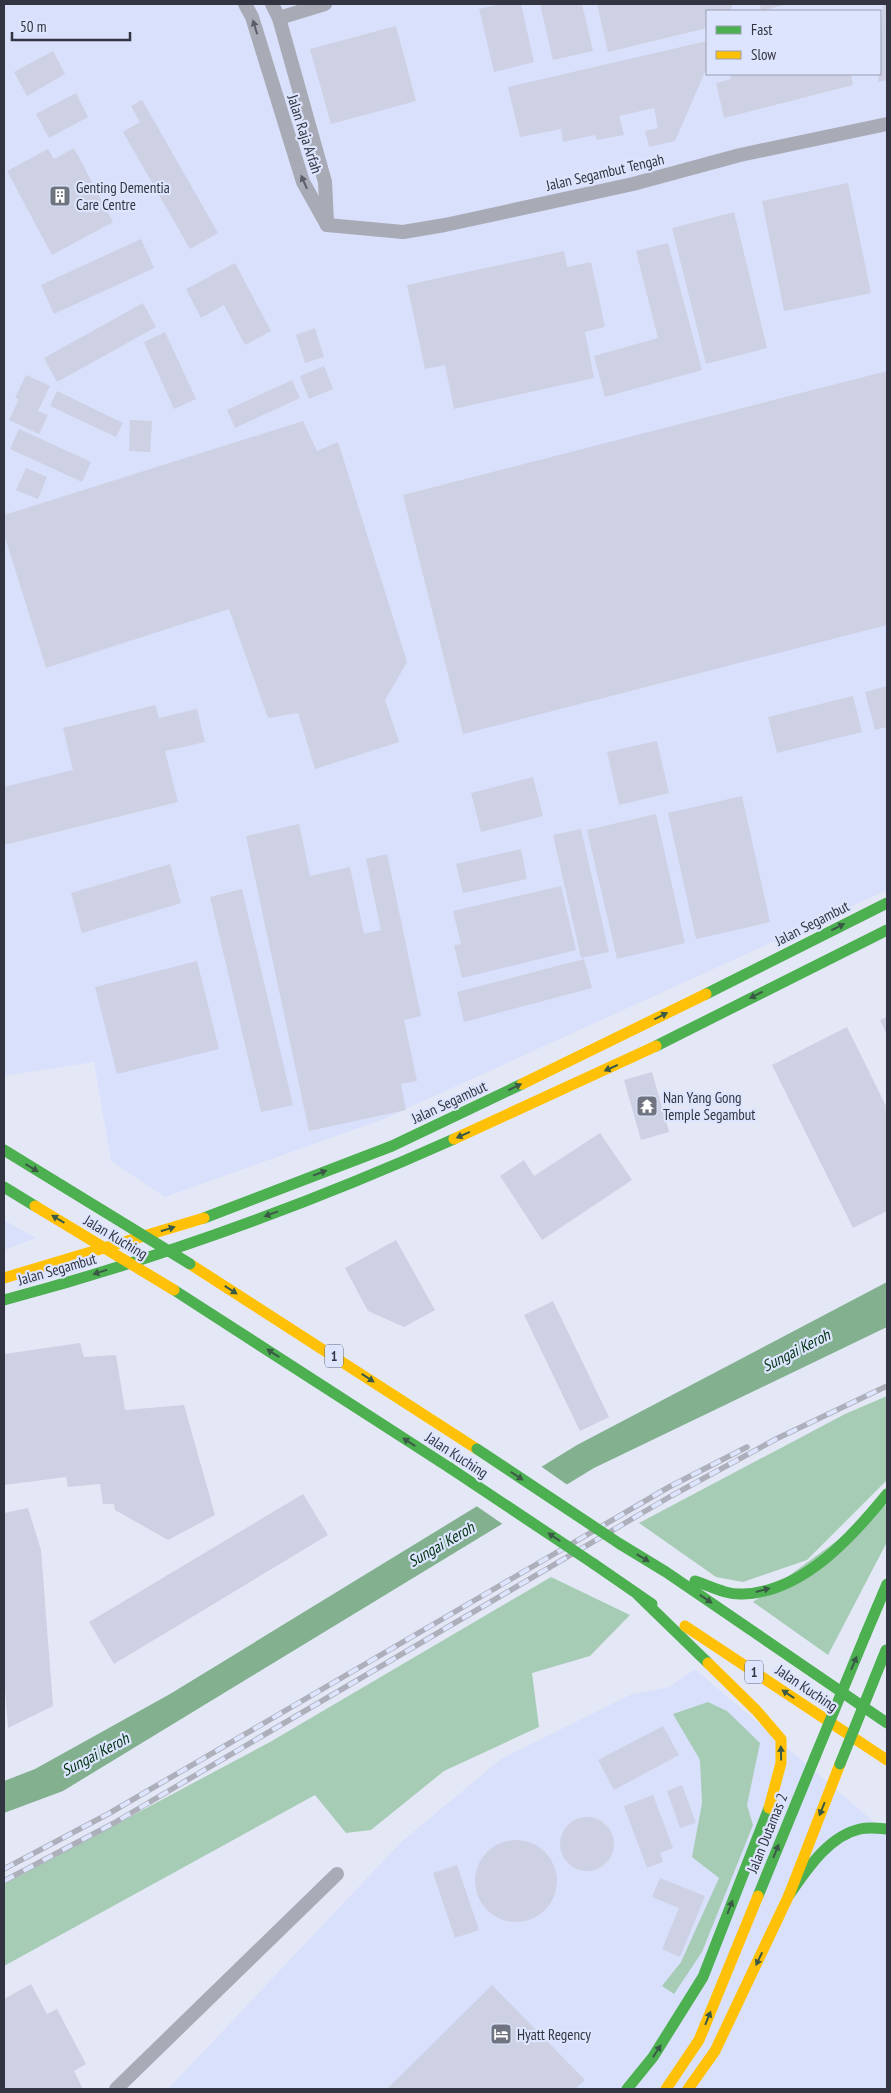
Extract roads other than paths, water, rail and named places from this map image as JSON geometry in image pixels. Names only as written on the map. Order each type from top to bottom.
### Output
[{"type":"main road","name":"Jalan Segambut","points":[[4,1278],[207,1217],[392,1146],[621,1036],[887,903]]},
{"type":"main road","name":"Jalan Segambut","points":[[4,1300],[56,1286],[216,1234],[384,1170],[634,1058],[887,930]]},
{"type":"main road","name":"Jalan Kuching","points":[[4,1150],[190,1264],[477,1449],[620,1544],[666,1572],[887,1723]]},
{"type":"main road","name":"Jalan Kuching","points":[[4,1187],[174,1290],[450,1468],[887,1760]]},
{"type":"main road","points":[[666,1572],[730,1593],[744,1594],[771,1588],[786,1582],[823,1560],[868,1518],[887,1494]]},
{"type":"main road","name":"Jalan Dutamas 2","points":[[666,2089],[699,2040],[887,1584]]},
{"type":"main road","points":[[627,2089],[652,2057],[703,1977],[769,1809],[781,1763],[780,1739],[774,1731],[756,1710],[638,1594]]},
{"type":"main road","points":[[688,2089],[715,2051],[789,1895],[887,1649]]},
{"type":"main road","points":[[789,1895],[808,1869],[827,1850],[848,1834],[858,1829],[887,1829]]},
{"type":"street","name":"Jalan Raja Arfah","points":[[245,4],[252,17],[302,182],[327,225]]},
{"type":"street","name":"Jalan Raja Arfah","points":[[272,4],[279,18],[325,182],[327,225]]},
{"type":"street","points":[[279,18],[325,4]]},
{"type":"street","name":"Jalan Segambut Tengah","points":[[327,225],[403,232],[445,225],[633,184],[740,155],[887,124]]},
{"type":"street","points":[[116,2089],[337,1874]]},
{"type":"water","name":"Sungai Keroh","points":[[887,1282],[887,1327],[594,1468],[63,1791],[4,1813],[4,1781],[35,1769],[170,1694],[577,1445]]},
{"type":"railway","points":[[4,1881],[114,1823],[671,1496],[776,1439],[887,1386]]},
{"type":"railway","points":[[4,1869],[108,1814],[669,1487],[747,1447]]},
{"type":"place","name":"Genting Dementia Care Centre","points":[[60,196]]},
{"type":"place","name":"Nan Yang Gong Temple Segambut","points":[[647,1106]]},
{"type":"place","name":"Hyatt Regency","points":[[501,2034]]}]
